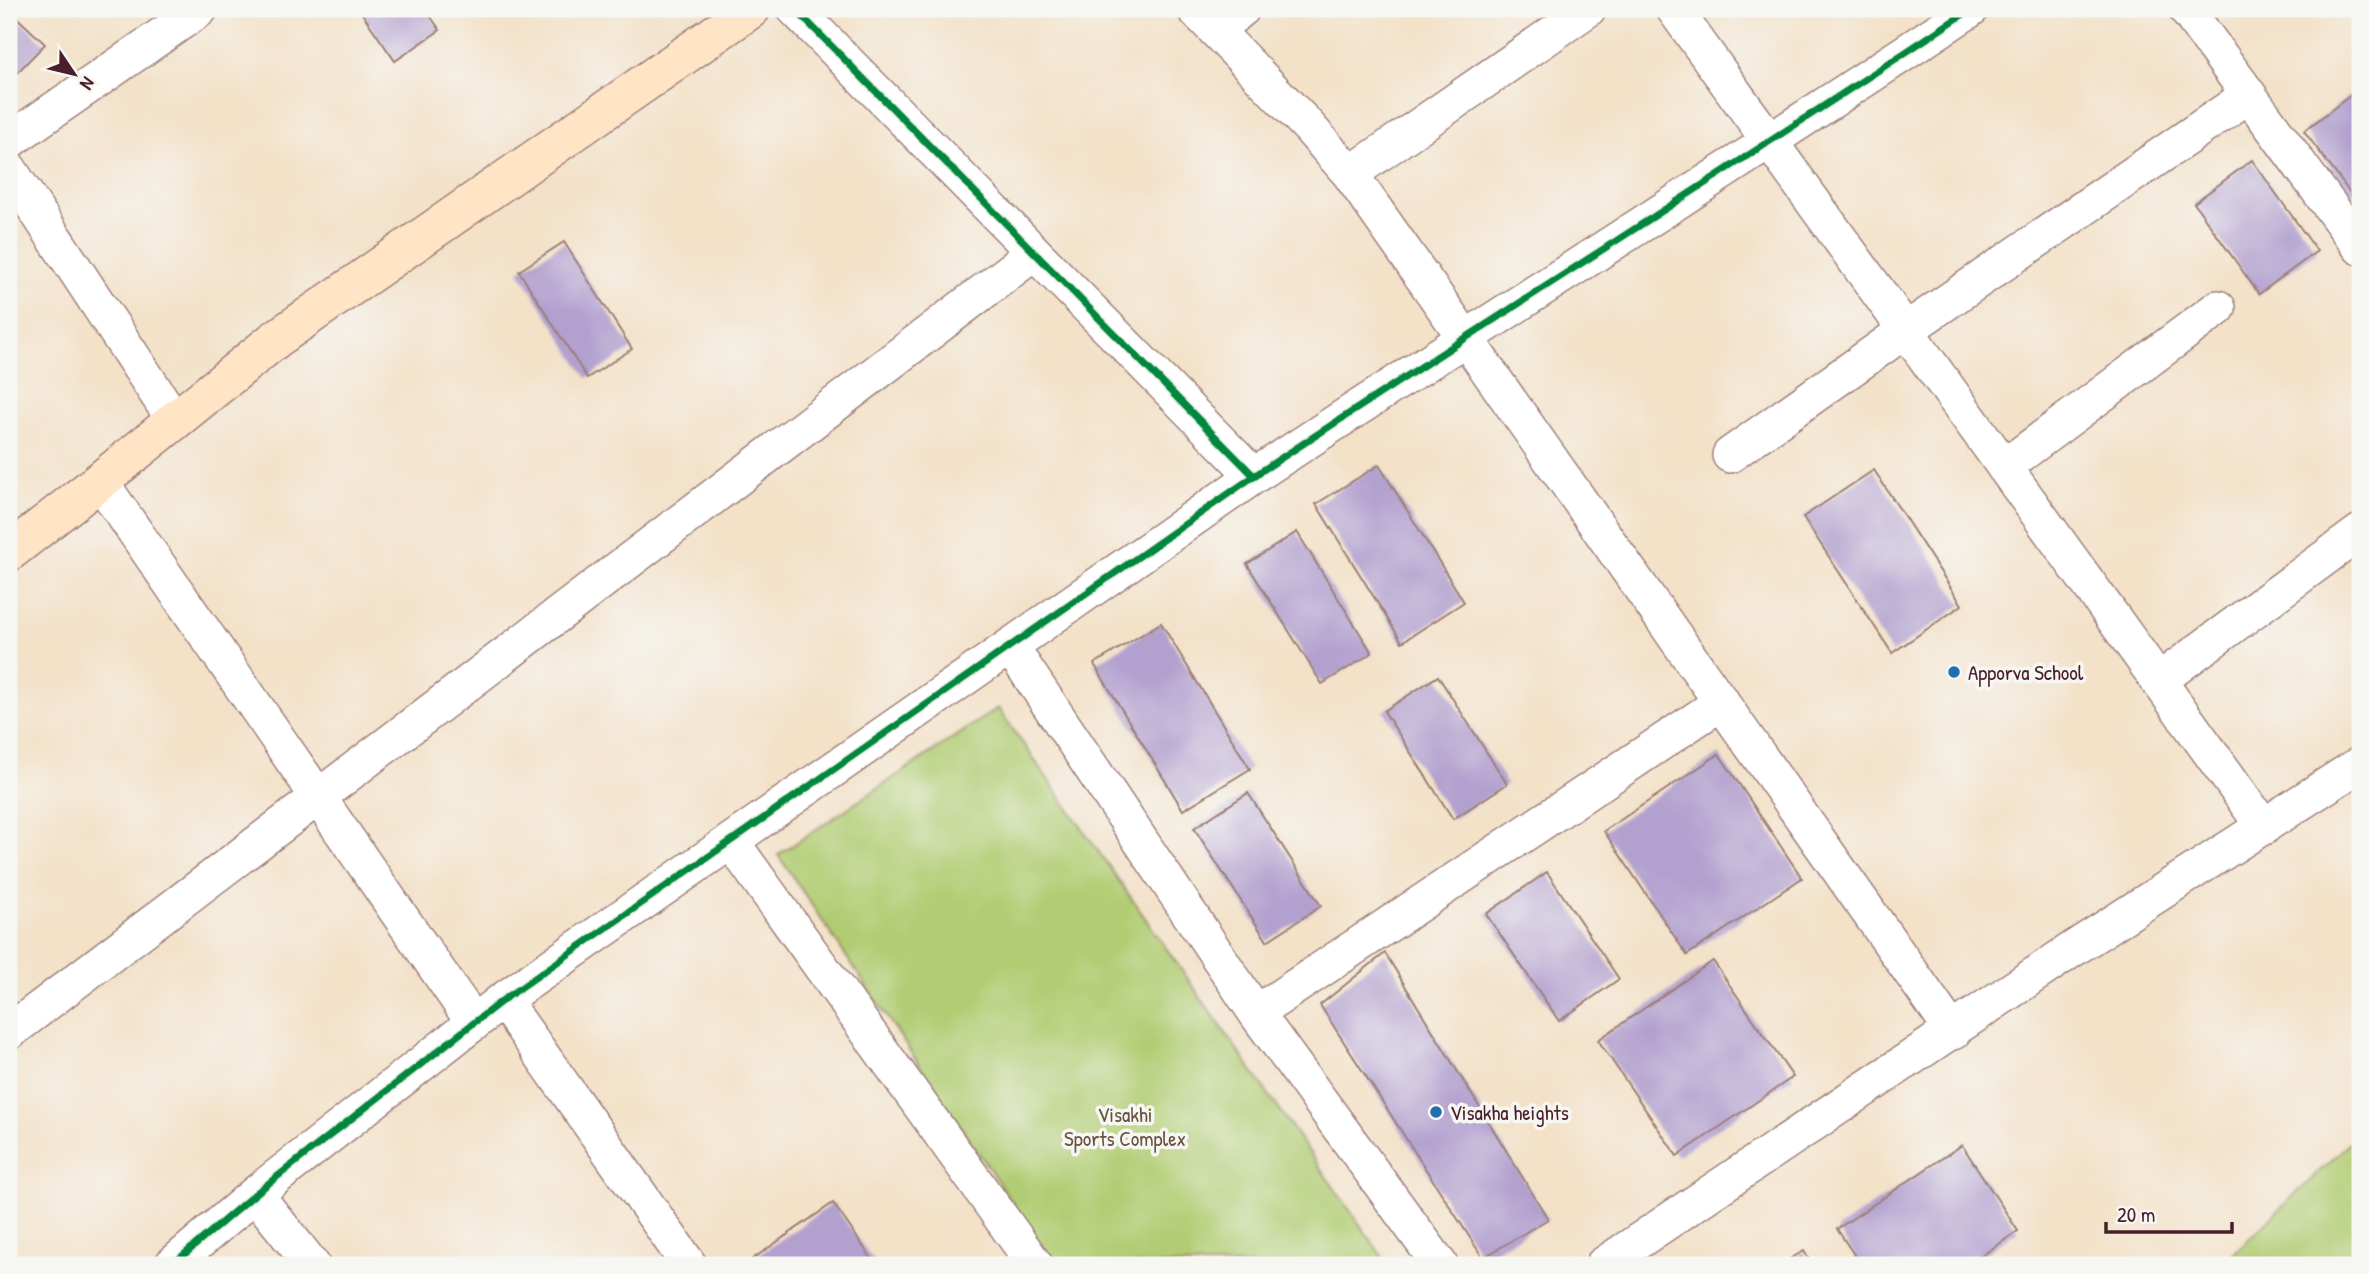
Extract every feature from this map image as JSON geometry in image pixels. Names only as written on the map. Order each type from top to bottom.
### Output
[{"type":"main road","points":[[9,552],[276,339],[751,9]]},
{"type":"street","points":[[9,141],[200,9]]},
{"type":"street","points":[[795,9],[1254,476]]},
{"type":"street","points":[[1242,9],[1205,19],[1308,126],[1350,174],[1952,1032]]},
{"type":"street","points":[[1350,174],[1588,9]]},
{"type":"street","points":[[1674,9],[2264,827]]},
{"type":"street","points":[[172,1265],[255,1194],[503,1000],[1010,646],[1254,476],[1465,337],[1771,142],[1971,9]]},
{"type":"street","points":[[2186,9],[2360,247]]},
{"type":"street","points":[[1730,455],[1906,330],[2249,95]]},
{"type":"street","points":[[9,169],[175,421]]},
{"type":"street","points":[[9,1032],[1034,253]]},
{"type":"street","points":[[2004,467],[2218,308]]},
{"type":"street","points":[[100,481],[474,1023]]},
{"type":"street","points":[[2158,681],[2360,532]]},
{"type":"street","points":[[1010,646],[1256,1013],[1440,1265]]},
{"type":"street","points":[[1256,1013],[1722,702]]},
{"type":"street","points":[[1603,1265],[2073,949],[2360,764]]},
{"type":"street","points":[[731,841],[1035,1265]]},
{"type":"street","points":[[503,1000],[689,1265]]},
{"type":"street","points":[[255,1194],[312,1265]]},
{"type":"green space","name":"Visakhi Sports Complex","points":[[998,708],[1388,1265],[1054,1265],[778,855]]},
{"type":"green space","points":[[2360,1133],[2360,1265],[2221,1265]]},
{"type":"building","points":[[359,9],[425,9],[440,30],[395,61]]},
{"type":"building","points":[[9,10],[45,44],[9,81]]},
{"type":"building","points":[[2360,88],[2360,206],[2304,131]]},
{"type":"building","points":[[2252,160],[2317,251],[2259,294],[2194,203]]},
{"type":"building","points":[[564,242],[632,349],[587,378],[519,271]]},
{"type":"building","points":[[1379,465],[1464,602],[1402,642],[1316,504]]},
{"type":"building","points":[[1874,470],[1962,605],[1892,653],[1803,517]]},
{"type":"building","points":[[1297,532],[1372,653],[1322,684],[1247,564]]},
{"type":"building","points":[[1161,623],[1250,769],[1183,810],[1094,664]]},
{"type":"building","points":[[1438,676],[1507,784],[1453,819],[1384,711]]},
{"type":"building","points":[[1719,754],[1802,878],[1687,955],[1604,831]]},
{"type":"building","points":[[1248,793],[1321,906],[1267,941],[1194,828]]},
{"type":"building","points":[[1547,872],[1619,979],[1559,1021],[1486,914]]},
{"type":"building","name":"Visakha heights","points":[[1385,953],[1548,1219],[1483,1258],[1320,1005]]},
{"type":"building","points":[[1713,961],[1793,1077],[1677,1156],[1598,1040]]},
{"type":"building","points":[[1962,1145],[2018,1231],[1968,1265],[1861,1265],[1837,1229]]},
{"type":"building","points":[[833,1203],[874,1262],[868,1265],[744,1265]]},
{"type":"building","points":[[1804,1251],[1812,1265],[1779,1265]]},
{"type":"cycle path","points":[[795,9],[1254,476],[1971,9]]},
{"type":"cycle path","points":[[172,1265],[255,1194],[503,1000],[1254,476]]},
{"type":"place","name":"Apporva School","points":[[1954,672]]},
{"type":"place","name":"Visakha heights","points":[[1436,1112]]}]
